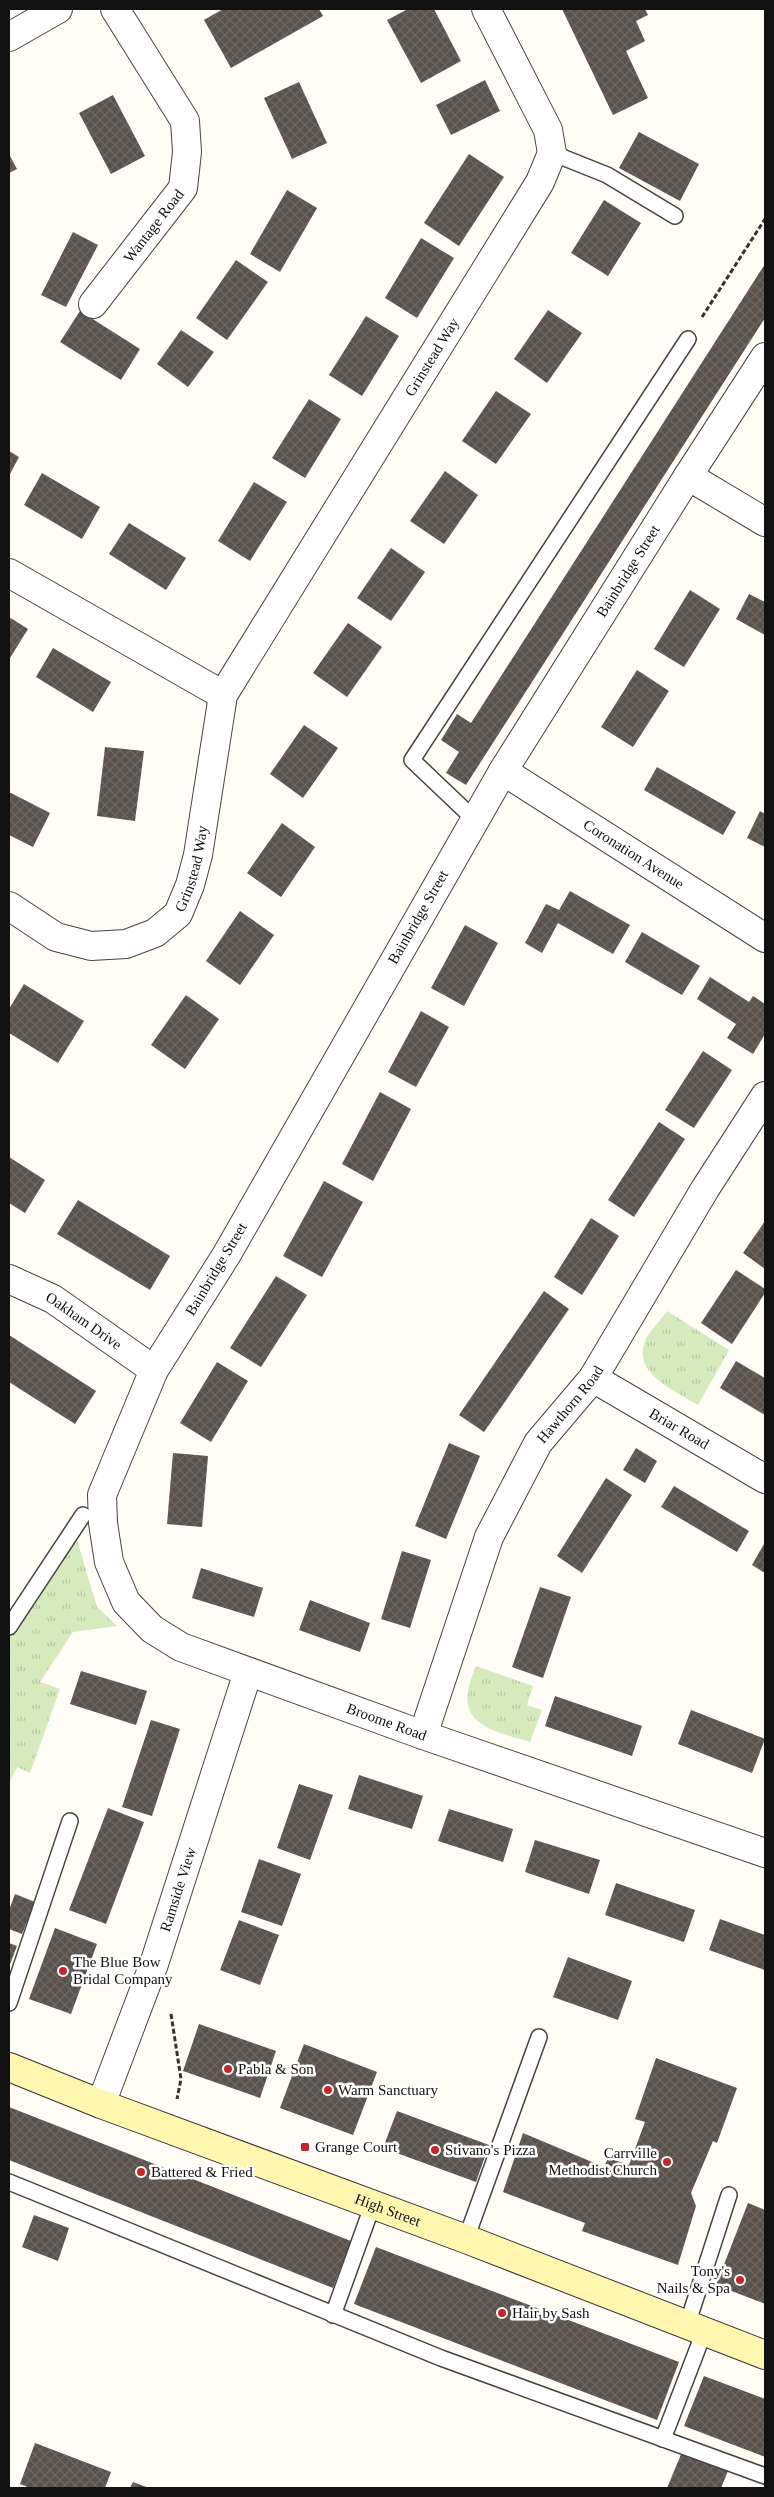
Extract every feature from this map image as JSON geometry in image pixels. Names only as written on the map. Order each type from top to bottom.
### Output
[{"type":"street","points":[[9,37],[58,9]]},
{"type":"street","name":"Wantage Road","points":[[93,304],[183,188],[187,152],[185,121],[116,9]]},
{"type":"street","points":[[486,9],[548,130],[552,153]]},
{"type":"street","name":"Grinstead Way","points":[[9,906],[56,937],[91,946],[126,944],[148,936],[155,933],[178,914],[190,885],[198,855],[223,695],[540,182],[552,153]]},
{"type":"street","name":"Bainbridge Street","points":[[102,1495],[154,1370],[227,1254],[474,819],[502,771],[765,357]]},
{"type":"street","points":[[688,476],[765,522]]},
{"type":"street","points":[[9,572],[223,695]]},
{"type":"street","name":"Coronation Avenue","points":[[502,771],[765,938]]},
{"type":"street","name":"Hawthorn Road","points":[[423,1735],[489,1537],[538,1443],[593,1378],[705,1189],[765,1096]]},
{"type":"street","name":"Oakham Drive","points":[[9,1279],[53,1299],[154,1370]]},
{"type":"street","name":"Briar Road","points":[[593,1378],[765,1479]]},
{"type":"street","name":"Broome Road","points":[[102,1495],[103,1523],[109,1562],[126,1602],[152,1629],[181,1647],[423,1735],[765,1854]]},
{"type":"street","name":"Ramside View","points":[[101,2104],[154,1964],[248,1672]]},
{"type":"street","name":"High Street","points":[[9,2067],[101,2104],[466,2239],[765,2355]]},
{"type":"lane","points":[[552,153],[608,175],[675,216]]},
{"type":"lane","points":[[474,819],[412,760],[688,339]]},
{"type":"lane","points":[[9,1627],[83,1515]]},
{"type":"lane","points":[[9,2003],[70,1821]]},
{"type":"lane","points":[[466,2239],[539,2037]]},
{"type":"lane","points":[[9,2182],[441,2358],[765,2476]]},
{"type":"lane","points":[[663,2439],[696,2329],[729,2195]]},
{"type":"lane","points":[[333,2315],[373,2204]]},
{"type":"path","points":[[688,339],[765,219]]},
{"type":"path","points":[[171,2013],[181,2079],[171,2130]]},
{"type":"green space","points":[[667,1311],[729,1350],[698,1405],[658,1380],[644,1362],[643,1351],[646,1339]]},
{"type":"green space","points":[[75,1533],[97,1607],[117,1626],[73,1632],[40,1682],[60,1689],[30,1773],[17,1767],[9,1784],[9,1627]]},
{"type":"green space","points":[[476,1666],[533,1686],[527,1705],[542,1710],[530,1742],[487,1728],[478,1722],[472,1714],[468,1704],[468,1692]]},
{"type":"building","points":[[223,9],[319,9],[323,16],[231,68],[204,20]]},
{"type":"building","points":[[408,9],[434,9],[461,61],[421,83],[387,20]]},
{"type":"building","points":[[562,9],[645,9],[648,15],[636,21],[645,41],[626,51],[648,98],[613,115]]},
{"type":"building","points":[[485,80],[500,111],[451,135],[436,105]]},
{"type":"building","points":[[299,82],[327,143],[292,159],[264,98]]},
{"type":"building","points":[[113,95],[145,156],[111,174],[79,113]]},
{"type":"building","points":[[639,132],[699,164],[680,201],[619,168]]},
{"type":"building","points":[[9,154],[17,169],[9,173]]},
{"type":"building","points":[[469,154],[504,177],[459,246],[424,223]]},
{"type":"building","points":[[287,190],[317,208],[280,272],[250,254]]},
{"type":"building","points":[[604,200],[641,223],[608,276],[571,253]]},
{"type":"building","points":[[73,232],[98,245],[66,307],[41,295]]},
{"type":"building","points":[[421,238],[454,258],[417,318],[385,298]]},
{"type":"building","points":[[236,260],[268,282],[227,340],[196,318]]},
{"type":"building","points":[[765,264],[765,318],[466,785],[446,773],[459,752],[441,740],[457,714],[471,723]]},
{"type":"building","points":[[548,310],[582,333],[547,383],[514,359]]},
{"type":"building","points":[[80,311],[140,349],[121,380],[60,342]]},
{"type":"building","points":[[366,316],[399,336],[362,396],[329,375]]},
{"type":"building","points":[[181,330],[214,352],[188,387],[157,364]]},
{"type":"building","points":[[496,391],[531,414],[496,464],[462,441]]},
{"type":"building","points":[[309,399],[341,419],[305,478],[272,458]]},
{"type":"building","points":[[9,451],[19,457],[9,476]]},
{"type":"building","points":[[445,471],[478,495],[444,544],[410,521]]},
{"type":"building","points":[[42,473],[100,507],[82,539],[24,505]]},
{"type":"building","points":[[254,482],[287,502],[250,561],[218,541]]},
{"type":"building","points":[[129,523],[186,558],[166,590],[109,554]]},
{"type":"building","points":[[391,548],[425,572],[391,621],[357,598]]},
{"type":"building","points":[[690,590],[720,609],[684,667],[654,649]]},
{"type":"building","points":[[749,594],[765,602],[765,635],[736,619]]},
{"type":"building","points":[[9,617],[28,629],[10,658],[9,657]]},
{"type":"building","points":[[348,623],[382,647],[347,697],[313,673]]},
{"type":"building","points":[[53,648],[111,682],[93,712],[36,677]]},
{"type":"building","points":[[637,670],[669,691],[633,747],[601,727]]},
{"type":"building","points":[[304,725],[338,748],[303,798],[270,774]]},
{"type":"building","points":[[105,747],[144,751],[135,821],[97,816]]},
{"type":"building","points":[[657,767],[736,812],[723,835],[644,790]]},
{"type":"building","points":[[9,792],[50,813],[33,847],[9,835]]},
{"type":"building","points":[[760,811],[765,814],[765,847],[747,838]]},
{"type":"building","points":[[282,823],[315,847],[281,897],[247,873]]},
{"type":"building","points":[[570,891],[630,925],[613,954],[558,923],[542,953],[525,943],[546,904],[559,910]]},
{"type":"building","points":[[240,911],[274,935],[240,985],[206,961]]},
{"type":"building","points":[[465,925],[498,943],[464,1006],[431,988]]},
{"type":"building","points":[[642,932],[700,966],[682,995],[625,962]]},
{"type":"building","points":[[710,977],[749,1002],[753,996],[765,1004],[765,1034],[753,1054],[727,1038],[736,1024],[697,999]]},
{"type":"building","points":[[24,984],[84,1021],[58,1063],[9,1033],[9,1009]]},
{"type":"building","points":[[186,995],[219,1019],[185,1069],[151,1045]]},
{"type":"building","points":[[421,1011],[449,1027],[416,1087],[388,1072]]},
{"type":"building","points":[[703,1051],[732,1070],[694,1128],[665,1110]]},
{"type":"building","points":[[380,1092],[411,1109],[373,1181],[342,1164]]},
{"type":"building","points":[[659,1122],[685,1139],[634,1217],[608,1200]]},
{"type":"building","points":[[9,1157],[45,1180],[25,1213],[9,1203]]},
{"type":"building","points":[[324,1181],[363,1202],[322,1277],[283,1256]]},
{"type":"building","points":[[78,1200],[170,1256],[150,1290],[57,1234]]},
{"type":"building","points":[[591,1218],[619,1236],[582,1295],[554,1277]]},
{"type":"building","points":[[765,1221],[765,1269],[743,1253]]},
{"type":"building","points":[[736,1270],[765,1289],[765,1293],[732,1344],[701,1323]]},
{"type":"building","points":[[276,1276],[307,1295],[261,1367],[230,1348]]},
{"type":"building","points":[[544,1291],[569,1309],[484,1432],[459,1415]]},
{"type":"building","points":[[9,1335],[96,1391],[75,1424],[9,1382]]},
{"type":"building","points":[[736,1361],[765,1378],[765,1415],[720,1388]]},
{"type":"building","points":[[217,1362],[248,1381],[211,1442],[180,1423]]},
{"type":"building","points":[[449,1443],[480,1456],[446,1539],[415,1526]]},
{"type":"building","points":[[636,1448],[657,1461],[645,1483],[623,1470]]},
{"type":"building","points":[[173,1453],[208,1456],[202,1527],[167,1524]]},
{"type":"building","points":[[606,1478],[632,1495],[582,1573],[557,1556]]},
{"type":"building","points":[[674,1486],[749,1531],[737,1552],[661,1507]]},
{"type":"building","points":[[765,1542],[765,1573],[752,1565]]},
{"type":"building","points":[[402,1551],[431,1560],[410,1628],[381,1619]]},
{"type":"building","points":[[201,1568],[263,1588],[254,1617],[192,1598]]},
{"type":"building","points":[[540,1587],[571,1597],[543,1678],[512,1667]]},
{"type":"building","points":[[310,1600],[370,1623],[360,1652],[299,1630]]},
{"type":"building","points":[[81,1671],[147,1691],[136,1725],[70,1704]]},
{"type":"building","points":[[555,1696],[642,1726],[632,1756],[545,1726]]},
{"type":"building","points":[[691,1710],[765,1739],[752,1773],[678,1744]]},
{"type":"building","points":[[151,1720],[180,1729],[152,1816],[122,1807]]},
{"type":"building","points":[[359,1775],[423,1796],[412,1829],[348,1809]]},
{"type":"building","points":[[299,1784],[333,1795],[310,1860],[277,1848]]},
{"type":"building","points":[[108,1808],[144,1822],[106,1924],[69,1910]]},
{"type":"building","points":[[449,1809],[513,1829],[503,1862],[438,1841]]},
{"type":"building","points":[[535,1840],[600,1860],[589,1894],[525,1872]]},
{"type":"building","points":[[259,1859],[301,1874],[282,1926],[241,1912]]},
{"type":"building","points":[[616,1883],[695,1910],[684,1942],[605,1915]]},
{"type":"building","points":[[15,1894],[35,1902],[22,1934],[9,1929],[9,1910]]},
{"type":"building","points":[[720,1919],[765,1935],[765,1970],[709,1950]]},
{"type":"building","points":[[239,1920],[279,1935],[260,1985],[220,1970]]},
{"type":"building","name":"The Blue Bow Bridal Company","points":[[55,1928],[97,1944],[71,2014],[29,1999]]},
{"type":"building","points":[[9,1943],[17,1946],[9,1967]]},
{"type":"building","points":[[568,1957],[632,1981],[618,2020],[553,1997]]},
{"type":"building","points":[[199,2024],[276,2051],[260,2098],[183,2071]]},
{"type":"building","name":"Warm Sanctuary","points":[[304,2044],[377,2072],[353,2135],[280,2108]]},
{"type":"building","name":"Carrville Methodist Church","points":[[656,2058],[737,2088],[717,2143],[713,2141],[691,2193],[696,2206],[678,2265],[582,2231],[585,2223],[503,2192],[523,2133],[604,2167],[608,2158],[629,2165],[645,2122],[635,2119]]},
{"type":"building","points":[[9,2107],[351,2241],[333,2288],[9,2160]]},
{"type":"building","points":[[397,2111],[489,2145],[476,2182],[383,2148]]},
{"type":"building","points":[[748,2203],[765,2210],[765,2304],[716,2285]]},
{"type":"building","points":[[34,2215],[69,2228],[58,2261],[22,2247]]},
{"type":"building","points":[[376,2247],[679,2362],[657,2420],[354,2304]]},
{"type":"building","points":[[704,2376],[765,2399],[765,2457],[684,2426]]},
{"type":"building","points":[[35,2443],[111,2472],[105,2488],[30,2488],[20,2484]]},
{"type":"building","points":[[682,2452],[728,2471],[721,2488],[667,2488]]},
{"type":"building","points":[[133,2482],[149,2488],[130,2488]]},
{"type":"place","name":"The Blue Bow Bridal Company","points":[[63,1971]]},
{"type":"place","name":"Pabla & Son","points":[[228,2069]]},
{"type":"place","name":"Warm Sanctuary","points":[[328,2090]]},
{"type":"place","name":"Grange Court","points":[[305,2147]]},
{"type":"place","name":"Stivano's Pizza","points":[[435,2150]]},
{"type":"place","name":"Carrville Methodist Church","points":[[667,2162]]},
{"type":"place","name":"Battered & Fried","points":[[141,2172]]},
{"type":"place","name":"Tony's Nails & Spa","points":[[740,2280]]},
{"type":"place","name":"Hair by Sash","points":[[502,2313]]}]
